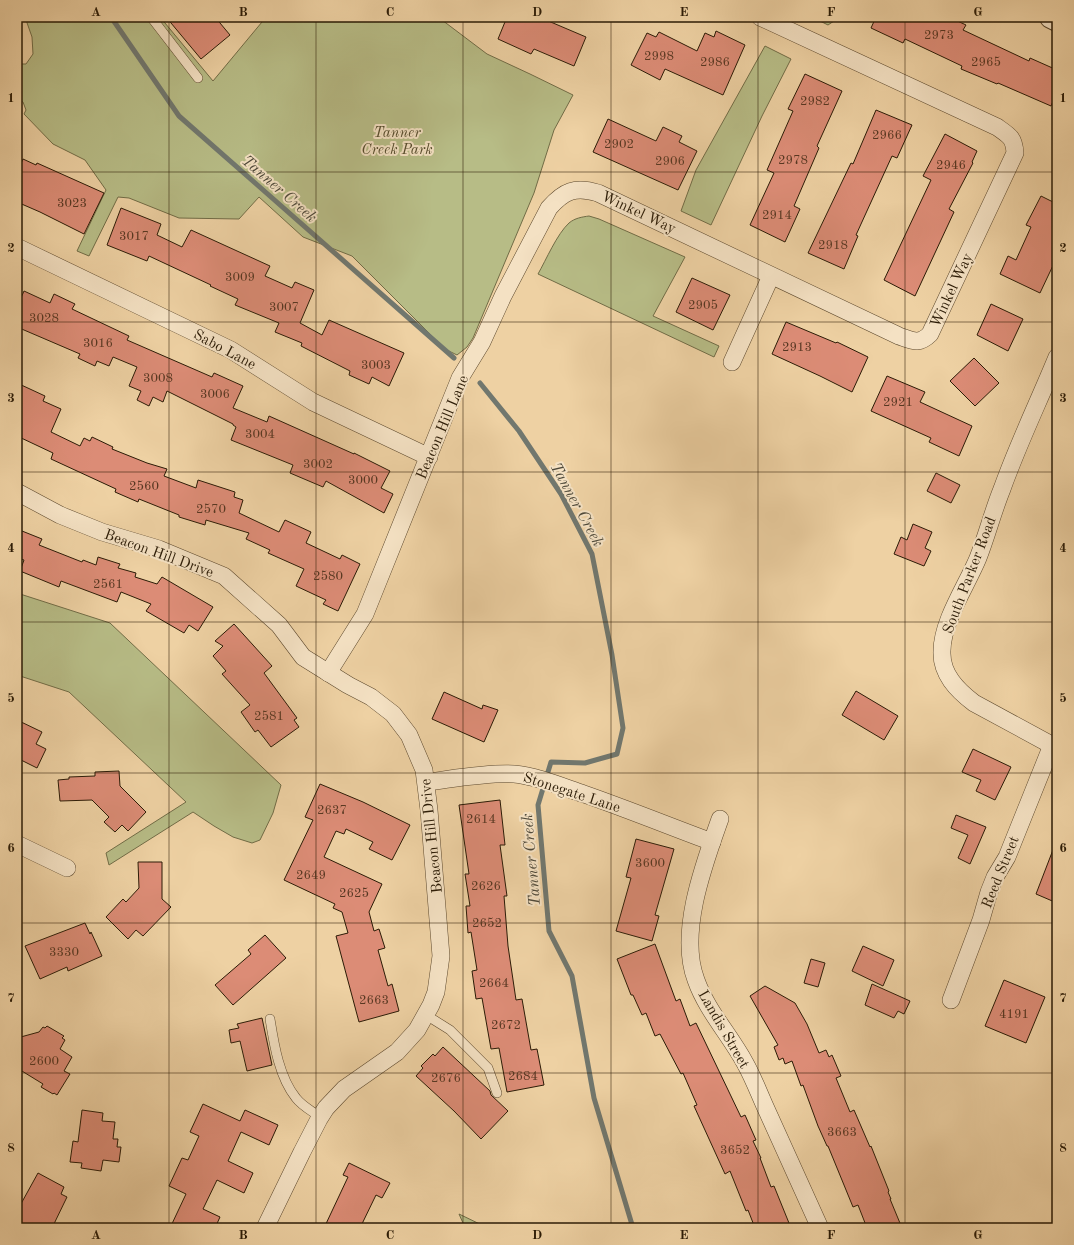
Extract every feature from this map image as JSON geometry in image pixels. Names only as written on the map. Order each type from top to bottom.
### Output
[{"type":"street","name":"Winkel Way","points":[[570,191],[583,190],[598,193],[899,336],[916,342],[924,340],[930,334],[936,322],[1015,154],[1014,143],[1009,135],[997,127],[760,17]]},
{"type":"street","points":[[1051,17],[1057,20]]},
{"type":"street","name":"Beacon Hill Lane","points":[[328,673],[365,614],[460,378],[482,342],[503,296],[548,208],[558,197],[570,191]]},
{"type":"street","name":"Sabo Lane","points":[[17,247],[231,350],[313,402],[429,457]]},
{"type":"street","points":[[732,362],[771,276]]},
{"type":"street","name":"South Parker Road","points":[[1054,746],[974,703],[959,691],[954,685],[943,664],[942,651],[944,634],[956,604],[978,558],[1002,488],[1057,357]]},
{"type":"street","name":"Beacon Hill Drive","points":[[17,492],[74,521],[102,532],[159,549],[224,576],[279,625],[303,657],[371,697],[394,716],[408,735],[421,760],[427,782],[442,956],[436,992],[426,1015],[416,1030],[397,1052],[344,1089],[334,1098],[320,1117],[265,1228]]},
{"type":"street","name":"Reed Street","points":[[951,1000],[981,920],[995,877],[1006,857],[1054,746]]},
{"type":"street","name":"Stonegate Lane","points":[[427,782],[490,775],[514,774],[527,776],[631,811],[712,842]]},
{"type":"street","name":"Landis Street","points":[[720,819],[695,899],[690,933],[690,955],[695,980],[708,1005],[746,1063],[820,1228]]},
{"type":"street","points":[[17,844],[67,868]]},
{"type":"lane","points":[[151,17],[198,78]]},
{"type":"lane","points":[[426,1015],[450,1030],[488,1068],[497,1093]]},
{"type":"lane","points":[[270,1019],[275,1046],[284,1079],[296,1098],[320,1117]]},
{"type":"green space","name":"Tanner Creek Park","points":[[25,17],[160,17],[213,81],[262,22],[263,17],[438,17],[487,54],[573,95],[554,130],[534,193],[473,338],[467,347],[457,355],[445,349],[352,256],[303,237],[259,197],[239,219],[179,218],[129,198],[118,197],[89,256],[77,251],[106,190],[85,160],[53,144],[24,114],[26,110],[23,102],[17,99],[17,64],[26,64],[33,54],[32,37]]},
{"type":"green space","points":[[812,17],[840,17],[828,25]]},
{"type":"green space","points":[[765,46],[791,59],[762,116],[711,225],[681,211],[696,170]]},
{"type":"green space","points":[[589,216],[685,257],[653,316],[719,346],[714,357],[538,274],[556,240],[569,223],[581,217]]},
{"type":"green space","points":[[17,593],[110,623],[281,785],[273,813],[260,840],[252,843],[233,837],[193,812],[109,865],[106,853],[186,802],[69,692],[17,675]]},
{"type":"green space","points":[[459,1214],[488,1228],[469,1228],[463,1223]]},
{"type":"building","points":[[166,17],[215,17],[230,35],[201,59]]},
{"type":"building","points":[[507,17],[548,17],[546,20],[586,37],[574,66],[534,49],[531,54],[498,39]]},
{"type":"building","points":[[876,17],[949,17],[966,25],[963,30],[1029,61],[1030,58],[1057,70],[1057,92],[1051,106],[961,69],[962,66],[905,39],[903,43],[871,28]]},
{"type":"building","points":[[716,31],[745,45],[723,95],[665,69],[660,80],[631,65],[647,33],[656,37],[659,32],[697,51],[705,33],[714,37]]},
{"type":"building","points":[[805,74],[842,91],[817,146],[819,148],[794,206],[800,209],[785,242],[750,225],[774,173],[767,170],[793,111],[788,109]]},
{"type":"building","points":[[876,110],[912,125],[897,158],[892,156],[856,235],[858,236],[844,269],[808,253],[851,163],[853,164]]},
{"type":"building","points":[[608,119],[656,141],[663,127],[682,136],[679,142],[697,151],[678,190],[593,152]]},
{"type":"building","points":[[945,134],[977,151],[972,162],[973,163],[949,209],[954,212],[915,296],[884,280],[931,180],[923,176]]},
{"type":"building","points":[[23,159],[36,165],[37,163],[104,193],[84,234],[17,202],[17,172]]},
{"type":"building","points":[[1041,196],[1057,204],[1057,257],[1040,293],[1000,274],[1008,256],[1016,260],[1031,227],[1026,225]]},
{"type":"building","points":[[121,208],[161,224],[157,235],[182,247],[191,230],[270,266],[265,276],[292,288],[295,282],[314,290],[300,323],[322,335],[329,320],[404,353],[389,386],[372,377],[369,384],[349,375],[350,371],[301,346],[302,343],[275,332],[279,323],[235,305],[238,299],[210,286],[211,285],[149,256],[147,261],[107,245]]},
{"type":"building","points":[[692,278],[730,295],[713,330],[676,312]]},
{"type":"building","points":[[24,291],[50,303],[54,294],[75,304],[72,309],[129,336],[127,340],[212,377],[214,373],[243,386],[233,408],[267,422],[269,416],[354,453],[390,471],[381,488],[393,494],[384,513],[326,481],[323,487],[290,473],[293,465],[231,440],[236,427],[233,424],[167,391],[163,402],[153,397],[149,406],[137,400],[141,391],[129,386],[137,367],[113,357],[109,366],[97,361],[95,366],[78,358],[80,354],[17,327],[17,307]]},
{"type":"building","points":[[991,304],[1023,319],[1008,351],[977,335]]},
{"type":"building","points":[[786,322],[836,343],[837,342],[868,357],[852,392],[772,354]]},
{"type":"building","points":[[974,358],[999,383],[975,406],[950,381]]},
{"type":"building","points":[[887,376],[925,392],[920,402],[972,426],[959,456],[929,442],[931,438],[871,411]]},
{"type":"building","points":[[17,383],[45,396],[43,401],[61,409],[51,432],[80,446],[84,438],[90,441],[92,437],[113,447],[112,449],[167,469],[164,476],[196,488],[198,480],[235,492],[234,497],[243,500],[239,513],[279,532],[285,520],[311,532],[306,543],[340,559],[342,555],[360,564],[338,611],[323,604],[326,600],[296,586],[304,569],[268,553],[270,550],[246,539],[249,533],[206,520],[205,525],[179,517],[179,515],[139,499],[138,502],[115,492],[116,489],[51,459],[53,453],[17,436]]},
{"type":"building","points":[[936,473],[960,485],[951,503],[927,491]]},
{"type":"building","points":[[913,524],[932,532],[925,548],[931,551],[924,566],[894,554],[901,537],[907,540]]},
{"type":"building","points":[[17,529],[42,539],[39,545],[82,562],[83,560],[96,565],[98,557],[120,564],[118,568],[136,573],[135,577],[157,584],[162,577],[213,607],[198,631],[189,625],[184,633],[146,611],[151,604],[121,592],[117,602],[61,581],[59,587],[20,571],[24,560],[17,558]]},
{"type":"building","points":[[234,624],[272,666],[264,673],[297,718],[294,720],[299,727],[271,747],[258,730],[255,732],[241,712],[250,705],[222,674],[226,671],[213,656],[223,646],[215,641]]},
{"type":"building","points":[[856,691],[898,716],[884,740],[842,715]]},
{"type":"building","points":[[444,692],[482,709],[483,705],[498,710],[484,742],[432,719]]},
{"type":"building","points":[[17,720],[42,732],[36,744],[46,749],[37,768],[17,758]]},
{"type":"building","points":[[973,749],[1011,767],[995,800],[976,791],[981,780],[962,772]]},
{"type":"building","points":[[119,771],[120,786],[146,812],[128,831],[122,825],[115,832],[104,822],[109,817],[92,800],[60,801],[58,780],[69,779],[69,777],[95,776],[95,772]]},
{"type":"building","points":[[320,784],[363,802],[410,825],[392,860],[369,849],[373,842],[346,829],[344,834],[336,831],[324,857],[382,884],[369,912],[374,931],[379,929],[385,948],[378,950],[388,986],[392,984],[399,1011],[359,1022],[336,936],[348,933],[342,912],[333,908],[335,904],[284,880],[313,820],[305,817]]},
{"type":"building","points":[[500,800],[505,845],[500,845],[507,896],[504,896],[508,946],[516,1000],[522,999],[531,1050],[537,1049],[544,1085],[507,1092],[499,1048],[491,1049],[482,998],[476,999],[472,971],[477,970],[471,932],[468,933],[466,906],[470,906],[465,874],[469,874],[459,805]]},
{"type":"building","points":[[956,815],[986,827],[970,864],[958,858],[968,835],[951,828]]},
{"type":"building","points":[[636,839],[674,849],[655,915],[659,916],[652,941],[616,931],[631,878],[626,877]]},
{"type":"building","points":[[1057,842],[1057,903],[1036,894]]},
{"type":"building","points":[[138,862],[162,862],[162,899],[171,907],[143,936],[136,930],[128,939],[106,917],[123,899],[126,902],[139,888]]},
{"type":"building","points":[[85,923],[90,934],[91,932],[102,956],[68,971],[67,967],[40,979],[25,946]]},
{"type":"building","points":[[265,935],[286,958],[233,1005],[215,985],[251,954],[248,950]]},
{"type":"building","points":[[655,944],[676,1001],[680,999],[690,1026],[696,1023],[741,1117],[745,1115],[756,1140],[753,1141],[761,1158],[771,1187],[774,1186],[791,1228],[755,1228],[748,1210],[746,1211],[730,1171],[725,1174],[694,1106],[697,1105],[683,1073],[681,1074],[660,1034],[655,1036],[646,1013],[642,1015],[633,995],[631,995],[617,959]]},
{"type":"building","points":[[863,946],[894,960],[883,986],[852,971]]},
{"type":"building","points":[[811,959],[825,963],[818,987],[804,983]]},
{"type":"building","points":[[1004,980],[1045,997],[1026,1043],[985,1026]]},
{"type":"building","points":[[872,984],[910,1001],[904,1014],[898,1011],[894,1018],[865,1005]]},
{"type":"building","points":[[765,986],[795,1003],[807,1024],[819,1053],[826,1050],[829,1057],[832,1055],[841,1076],[836,1078],[850,1112],[854,1110],[870,1147],[871,1146],[902,1228],[867,1228],[858,1205],[853,1207],[828,1146],[818,1126],[803,1085],[801,1086],[792,1061],[785,1064],[783,1058],[779,1060],[774,1047],[778,1045],[750,996]]},
{"type":"building","points":[[262,1018],[272,1065],[247,1071],[240,1041],[231,1043],[229,1030],[239,1028],[237,1024]]},
{"type":"building","points":[[47,1026],[64,1036],[62,1038],[65,1040],[60,1049],[72,1057],[64,1071],[70,1074],[57,1095],[41,1087],[43,1084],[17,1068],[17,1038],[39,1032],[43,1027],[45,1028]]},
{"type":"building","points":[[443,1047],[490,1091],[491,1095],[508,1111],[481,1139],[454,1111],[416,1076],[423,1068],[421,1066],[433,1054],[435,1056]]},
{"type":"building","points":[[203,1104],[240,1121],[245,1110],[278,1125],[269,1145],[241,1132],[228,1161],[253,1173],[244,1193],[217,1180],[203,1209],[220,1217],[215,1228],[170,1228],[186,1194],[169,1186],[182,1158],[188,1160],[199,1136],[190,1132]]},
{"type":"building","points":[[82,1110],[103,1113],[102,1121],[115,1122],[113,1139],[118,1139],[117,1147],[121,1147],[119,1162],[103,1160],[101,1171],[81,1168],[82,1163],[70,1162],[73,1141],[78,1142]]},
{"type":"building","points":[[349,1163],[390,1183],[382,1198],[376,1195],[360,1228],[324,1228],[348,1177],[343,1175]]},
{"type":"building","points":[[38,1173],[64,1187],[61,1194],[67,1197],[52,1228],[17,1228],[17,1211]]},
{"type":"waterway","name":"Tanner Creek","points":[[111,17],[179,116],[454,358]]},
{"type":"waterway","name":"Tanner Creek","points":[[480,383],[519,431],[561,494],[592,554],[612,655],[623,728],[617,754],[585,763],[551,762],[538,805],[549,931],[572,976],[594,1098],[633,1228]]}]
